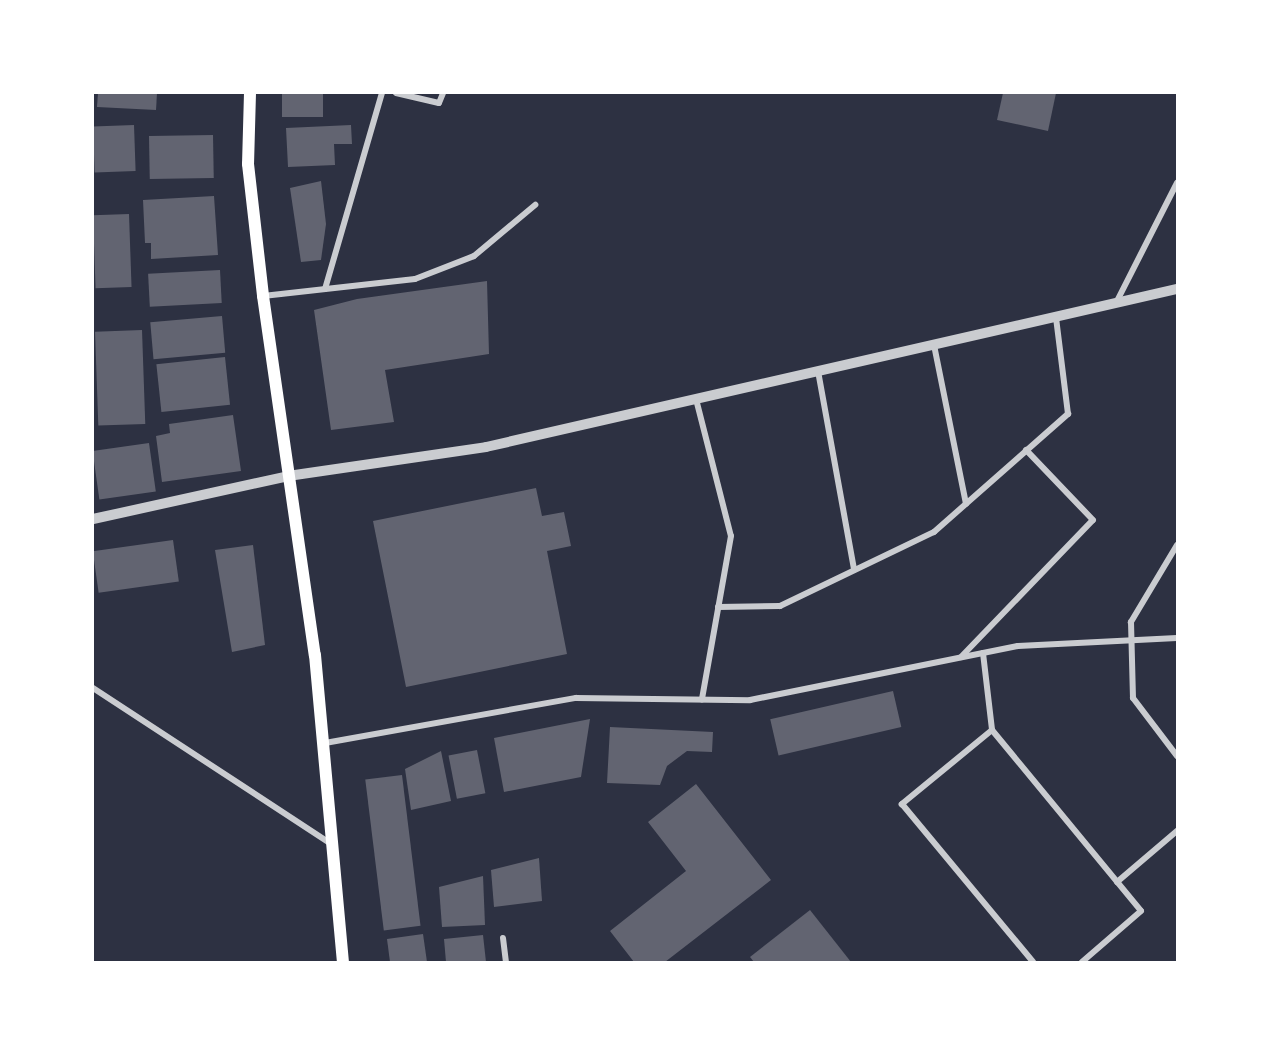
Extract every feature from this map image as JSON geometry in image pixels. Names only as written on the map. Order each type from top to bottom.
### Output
[{"type":"main road","points":[[250,93],[248,165],[263,296],[315,656],[325,743],[343,962]]},
{"type":"street","points":[[325,289],[382,93]]},
{"type":"street","points":[[396,93],[440,103],[443,93]]},
{"type":"street","points":[[1116,303],[1177,183]]},
{"type":"street","points":[[263,296],[415,279],[474,256],[535,205]]},
{"type":"street","points":[[93,519],[288,476],[486,447],[1177,290]]},
{"type":"street","points":[[718,608],[780,606],[934,532],[1068,414],[1056,317]]},
{"type":"street","points":[[934,345],[966,504]]},
{"type":"street","points":[[818,371],[854,570]]},
{"type":"street","points":[[696,399],[730,536],[702,699]]},
{"type":"street","points":[[961,657],[1093,520],[1026,450]]},
{"type":"street","points":[[1177,545],[1131,622],[1133,698],[1177,756]]},
{"type":"street","points":[[325,743],[576,698],[750,700],[1018,646],[1177,638]]},
{"type":"street","points":[[983,652],[992,730],[1141,911],[1082,962]]},
{"type":"street","points":[[93,688],[333,845]]},
{"type":"street","points":[[992,730],[902,804],[1033,962]]},
{"type":"street","points":[[1117,882],[1177,831]]},
{"type":"street","points":[[504,938],[506,962]]},
{"type":"building","points":[[98,93],[157,93],[156,110],[97,107]]},
{"type":"building","points":[[282,93],[323,93],[323,117],[282,117]]},
{"type":"building","points":[[1003,93],[1056,93],[1048,131],[997,120]]},
{"type":"building","points":[[134,125],[136,171],[95,172],[93,126]]},
{"type":"building","points":[[351,125],[352,144],[334,144],[335,165],[288,167],[286,128]]},
{"type":"building","points":[[213,135],[214,178],[150,179],[149,136]]},
{"type":"building","points":[[321,181],[326,224],[321,260],[301,262],[290,188]]},
{"type":"building","points":[[214,196],[218,255],[151,259],[151,243],[145,243],[143,200]]},
{"type":"building","points":[[129,214],[132,287],[96,288],[93,215]]},
{"type":"building","points":[[220,270],[222,303],[150,307],[148,274]]},
{"type":"building","points":[[487,281],[489,354],[385,370],[394,422],[331,430],[314,310],[357,299]]},
{"type":"building","points":[[222,316],[225,353],[153,359],[150,322]]},
{"type":"building","points":[[142,330],[145,424],[98,426],[95,332]]},
{"type":"building","points":[[225,357],[230,405],[161,412],[156,364]]},
{"type":"building","points":[[233,415],[241,471],[162,482],[156,436],[170,433],[169,424]]},
{"type":"building","points":[[149,443],[156,492],[99,499],[93,451]]},
{"type":"building","points":[[536,488],[542,516],[564,512],[571,546],[547,551],[567,654],[406,687],[373,521]]},
{"type":"building","points":[[173,540],[179,582],[99,593],[93,551]]},
{"type":"building","points":[[253,545],[265,645],[232,652],[215,550]]},
{"type":"building","points":[[893,691],[901,727],[779,755],[770,719]]},
{"type":"building","points":[[590,719],[581,777],[504,792],[494,738]]},
{"type":"building","points":[[610,727],[713,732],[712,752],[687,751],[667,766],[660,785],[607,783]]},
{"type":"building","points":[[477,750],[485,793],[457,799],[449,756]]},
{"type":"building","points":[[441,751],[451,801],[411,810],[405,769]]},
{"type":"building","points":[[402,775],[421,926],[384,930],[365,780]]},
{"type":"building","points":[[696,784],[771,880],[665,962],[634,962],[610,931],[686,871],[648,822]]},
{"type":"building","points":[[539,858],[542,901],[494,907],[491,870]]},
{"type":"building","points":[[483,876],[485,925],[442,927],[439,887]]},
{"type":"building","points":[[810,910],[851,962],[754,962],[750,957]]},
{"type":"building","points":[[423,934],[427,962],[390,962],[387,939]]},
{"type":"building","points":[[483,935],[486,962],[446,962],[444,939]]}]
